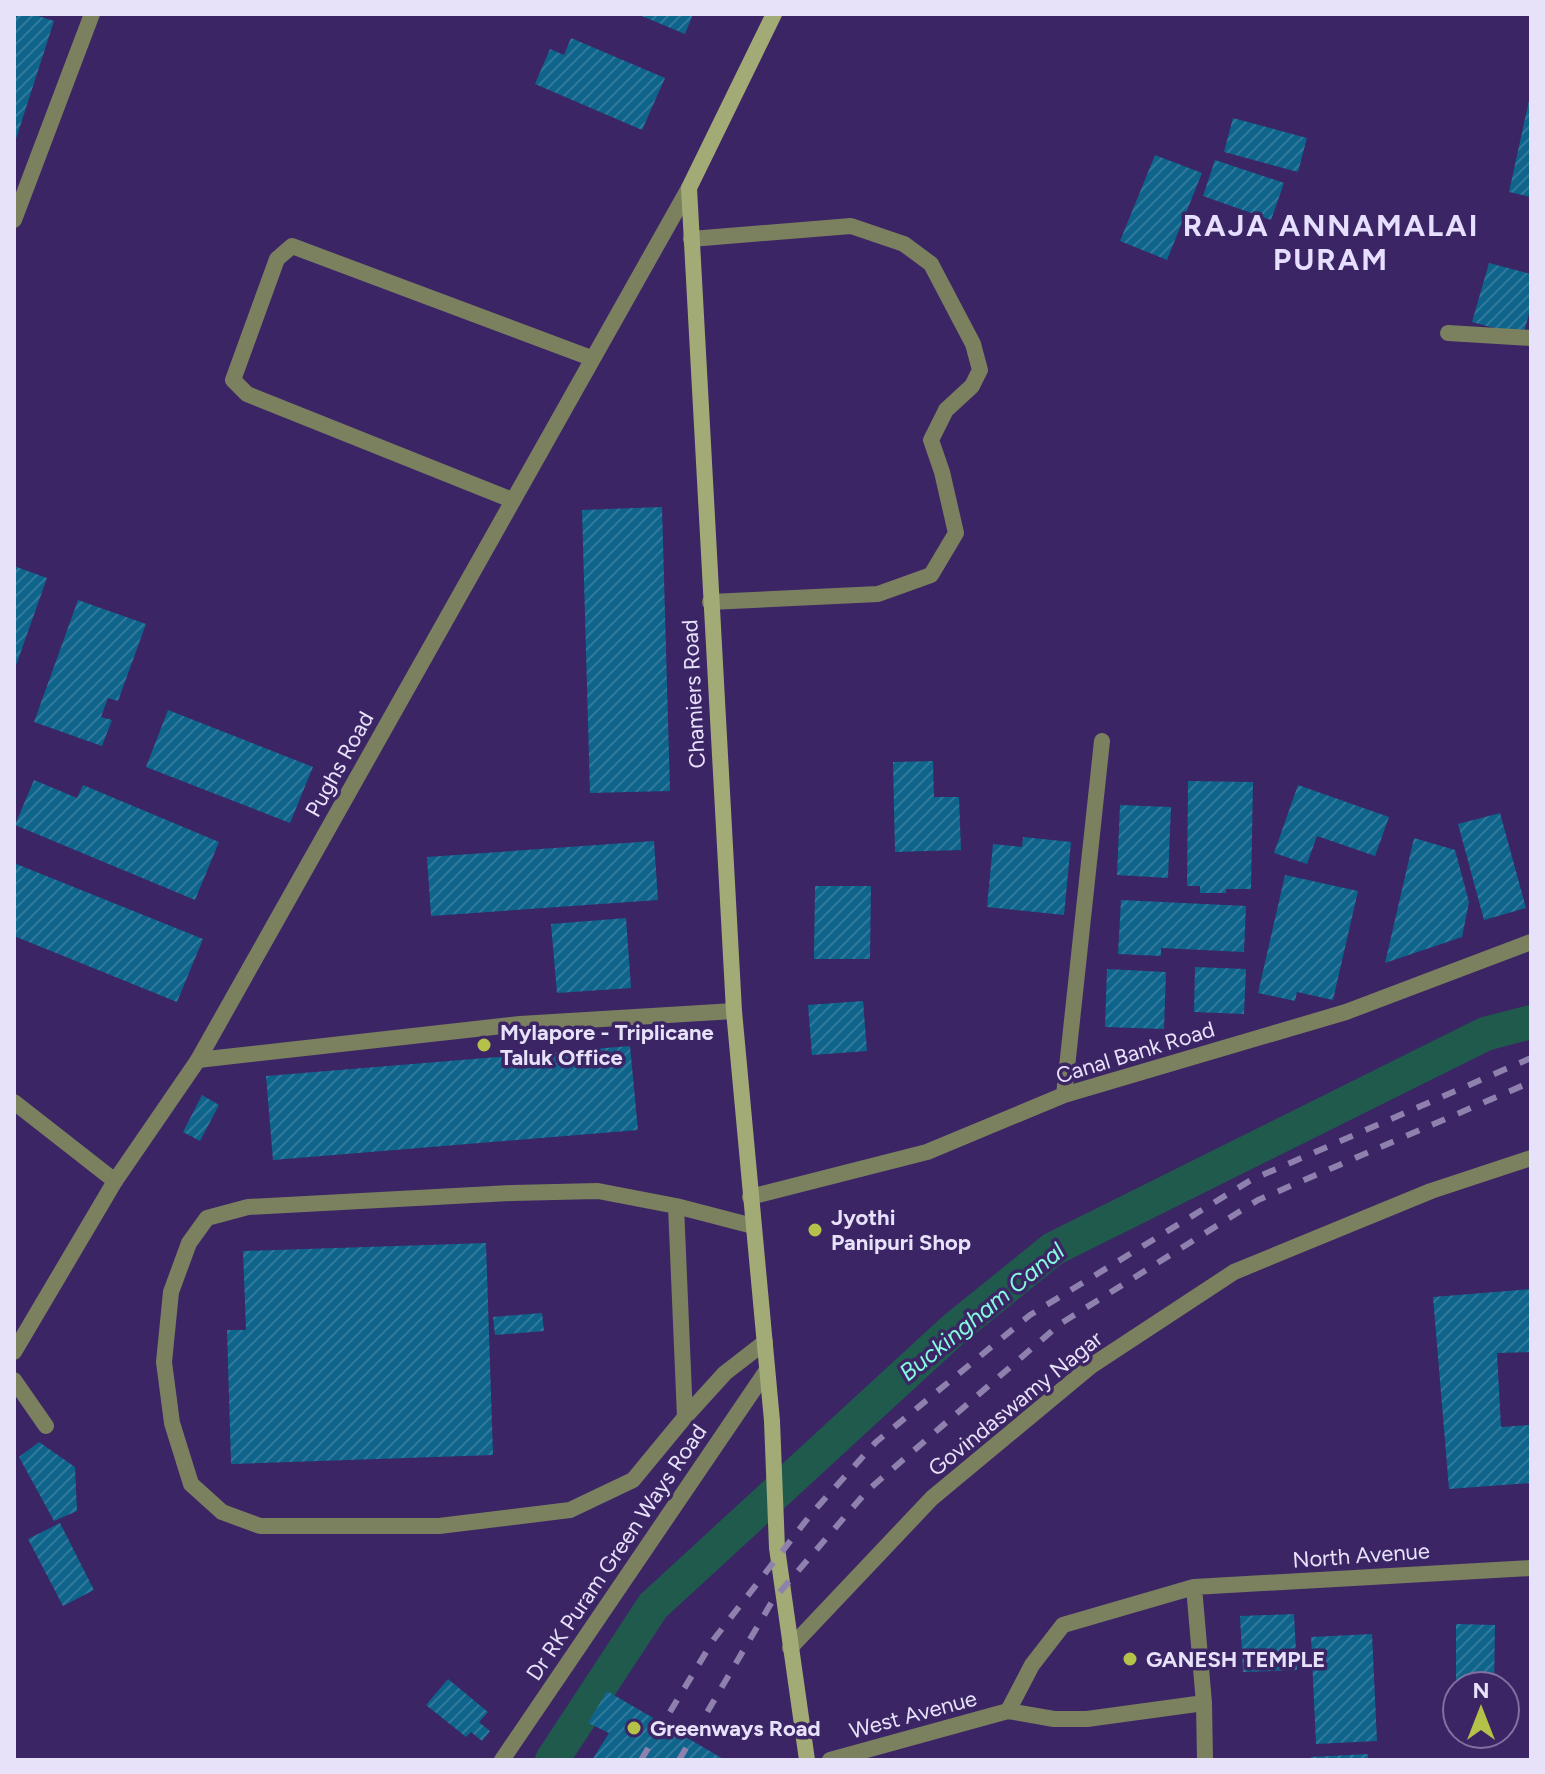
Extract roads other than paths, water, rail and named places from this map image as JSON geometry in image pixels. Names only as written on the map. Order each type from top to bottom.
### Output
[{"type":"street","points":[[14,220],[92,14]]},
{"type":"street","points":[[689,188],[774,14]]},
{"type":"street","name":"Chamiers Road","points":[[689,188],[734,1011],[750,1197]]},
{"type":"street","name":"Pughs Road","points":[[14,1352],[115,1181],[198,1060],[689,188]]},
{"type":"street","points":[[691,239],[851,226],[904,244],[931,264],[973,344],[980,370],[972,386],[946,410],[931,440],[956,533],[931,575],[878,594],[710,602]]},
{"type":"street","points":[[512,500],[247,394],[233,380],[277,259],[292,246],[591,358]]},
{"type":"street","points":[[1448,333],[1531,338]]},
{"type":"street","points":[[1064,1095],[1102,741]]},
{"type":"street","name":"Canal Bank Road","points":[[750,1197],[927,1152],[1064,1095],[1346,1012],[1531,942]]},
{"type":"street","points":[[198,1060],[520,1024],[734,1011]]},
{"type":"street","points":[[14,1102],[115,1181]]},
{"type":"street","name":"Govindaswamy Nagar","points":[[790,1648],[932,1498],[1091,1366],[1234,1272],[1431,1191],[1531,1158]]},
{"type":"street","points":[[753,1226],[676,1206],[598,1191],[248,1207],[207,1218],[189,1243],[171,1292],[164,1362],[172,1423],[191,1484],[222,1512],[260,1526],[439,1526],[570,1510],[633,1480],[725,1373],[765,1342]]},
{"type":"street","points":[[750,1197],[772,1421],[777,1548],[807,1760]]},
{"type":"street","points":[[676,1206],[685,1417]]},
{"type":"street","name":"Dr RK Puram Green Ways Road","points":[[502,1760],[767,1370]]},
{"type":"street","points":[[14,1380],[46,1426]]},
{"type":"street","name":"North Avenue","points":[[1194,1587],[1531,1568]]},
{"type":"street","points":[[1194,1587],[1204,1703],[1205,1760]]},
{"type":"street","name":"West Avenue","points":[[1008,1711],[1032,1665],[1063,1625],[1194,1587]]},
{"type":"street","name":"West Avenue","points":[[830,1760],[1008,1711],[1054,1719],[1087,1719],[1204,1703]]},
{"type":"waterway","name":"Buckingham Canal","points":[[552,1760],[653,1606],[954,1329],[1053,1249],[1485,1034],[1531,1022]]},
{"type":"railway","points":[[641,1760],[714,1639],[812,1513],[876,1442],[1030,1315],[1251,1180],[1531,1058]]},
{"type":"railway","points":[[679,1760],[773,1600],[867,1491],[1060,1324],[1258,1200],[1531,1082]]},
{"type":"place","name":"Mylapore - Triplicane Taluk Office","points":[[484,1045]]},
{"type":"place","name":"Jyothi Panipuri Shop","points":[[815,1230]]},
{"type":"place","name":"GANESH TEMPLE","points":[[1130,1659]]},
{"type":"place","name":"Greenways Road","points":[[634,1728]]},
{"type":"district","name":"RAJA ANNAMALAI PURAM","points":[[1331,243]]}]
